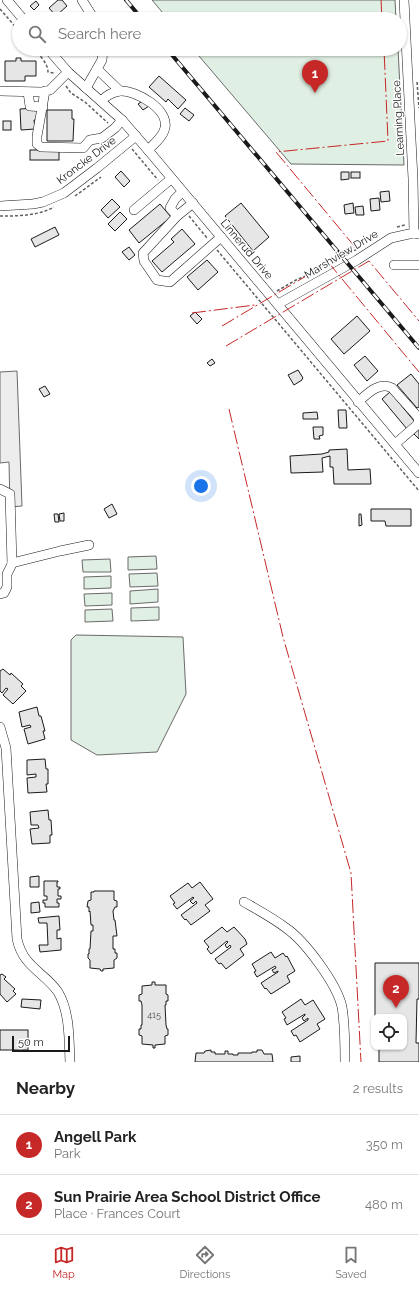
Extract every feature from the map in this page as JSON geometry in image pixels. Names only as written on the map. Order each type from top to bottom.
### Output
[{"type":"street","points":[[7,0],[17,12]]},
{"type":"street","points":[[82,0],[90,12]]},
{"type":"street","name":"Learning Place","points":[[404,0],[405,12]]},
{"type":"street","name":"Linnerud Drive","points":[[54,56],[68,72],[122,120],[419,473]]},
{"type":"street","points":[[86,88],[102,60],[102,56]]},
{"type":"street","name":"Learning Place","points":[[407,56],[414,224],[416,234]]},
{"type":"street","points":[[96,69],[120,91]]},
{"type":"street","points":[[0,91],[45,91],[55,86],[68,72]]},
{"type":"street","points":[[45,91],[37,136],[37,144],[41,147],[83,148],[90,140],[102,138],[122,120]]},
{"type":"street","points":[[101,101],[110,94],[120,91],[136,93],[153,103],[163,117],[166,127],[162,136],[148,150]]},
{"type":"street","points":[[28,92],[30,106],[43,107]]},
{"type":"street","name":"Kroncke Drive","points":[[0,206],[33,204],[64,193],[136,136]]},
{"type":"street","points":[[134,210],[171,179]]},
{"type":"street","points":[[181,214],[170,208],[174,199],[182,192]]},
{"type":"street","points":[[193,203],[143,253],[144,262],[157,280],[170,282],[221,237]]},
{"type":"street","name":"Marshview Drive","points":[[278,304],[357,260],[391,238],[416,234]]},
{"type":"street","points":[[394,265],[419,265]]},
{"type":"street","points":[[358,402],[381,386],[387,385],[392,388],[412,410],[419,420],[417,425],[395,444]]},
{"type":"street","points":[[0,489],[10,494],[12,563],[12,566],[7,574],[7,589],[4,593],[0,594]]},
{"type":"street","points":[[12,563],[89,545]]},
{"type":"street","points":[[0,727],[6,748],[17,939],[20,950],[36,971],[57,992],[64,1005],[67,1016],[70,1062]]},
{"type":"street","points":[[244,902],[287,928],[302,942],[331,981],[342,1005],[345,1062]]},
{"type":"path","points":[[0,9],[12,24]]},
{"type":"path","points":[[40,56],[48,68],[48,72],[53,73]]},
{"type":"path","points":[[73,94],[93,108],[114,128]]},
{"type":"path","points":[[133,150],[163,186]]},
{"type":"path","points":[[181,214],[213,244],[419,491]]},
{"type":"path","points":[[392,230],[414,224]]},
{"type":"path","points":[[338,260],[364,245]]},
{"type":"path","points":[[279,290],[296,280],[327,267]]},
{"type":"green space","points":[[152,0],[395,0],[396,12],[162,12]]},
{"type":"green space","points":[[199,56],[398,56],[404,165],[291,164]]},
{"type":"green space","points":[[156,556],[157,569],[128,570],[128,557]]},
{"type":"green space","points":[[110,559],[111,572],[83,572],[82,560]]},
{"type":"green space","points":[[157,573],[158,586],[130,587],[129,574]]},
{"type":"green space","points":[[111,576],[111,588],[84,589],[84,577]]},
{"type":"green space","points":[[158,589],[158,602],[130,604],[130,591]]},
{"type":"green space","points":[[112,593],[112,605],[85,606],[84,594]]},
{"type":"green space","points":[[159,607],[159,620],[131,621],[131,608]]},
{"type":"green space","points":[[112,609],[113,621],[85,622],[85,610]]},
{"type":"green space","points":[[76,635],[183,637],[186,694],[157,752],[97,755],[71,740],[71,640]]},
{"type":"shaded area","points":[[17,371],[22,506],[10,507],[9,462],[0,463],[0,372]]},
{"type":"building","points":[[58,0],[62,0],[67,6],[60,12],[52,12],[49,8]]},
{"type":"building","points":[[36,1],[39,5],[34,10],[30,6]]},
{"type":"building","points":[[16,58],[21,58],[21,61],[36,61],[36,76],[25,76],[25,81],[5,81],[5,61],[16,61]]},
{"type":"building","points":[[159,76],[186,100],[178,109],[168,99],[166,102],[149,87]]},
{"type":"building","points":[[144,100],[149,106],[143,110],[138,104]]},
{"type":"building","points":[[37,108],[37,120],[34,120],[35,129],[21,130],[20,109]]},
{"type":"building","points":[[185,108],[194,115],[189,121],[180,114]]},
{"type":"building","points":[[47,110],[72,110],[72,119],[74,119],[73,141],[47,141]]},
{"type":"building","points":[[3,121],[11,121],[11,130],[3,130]]},
{"type":"building","points":[[30,150],[59,150],[59,160],[30,160]]},
{"type":"building","points":[[121,171],[130,181],[124,187],[115,177]]},
{"type":"building","points":[[341,172],[349,172],[349,179],[341,180]]},
{"type":"building","points":[[351,172],[360,172],[360,178],[351,178]]},
{"type":"building","points":[[389,191],[390,201],[381,202],[380,192]]},
{"type":"building","points":[[379,198],[380,210],[371,211],[370,199]]},
{"type":"building","points":[[112,199],[120,207],[108,218],[101,210]]},
{"type":"building","points":[[241,203],[269,237],[253,251],[225,216]]},
{"type":"building","points":[[353,203],[354,213],[345,214],[344,205]]},
{"type":"building","points":[[160,204],[171,217],[139,243],[129,230]]},
{"type":"building","points":[[363,206],[364,215],[356,215],[355,207]]},
{"type":"building","points":[[120,212],[127,219],[115,231],[108,224]]},
{"type":"building","points":[[55,227],[59,235],[35,247],[31,239]]},
{"type":"building","points":[[182,229],[195,244],[162,272],[152,261],[174,242],[171,239]]},
{"type":"building","points":[[129,247],[135,255],[129,260],[122,252]]},
{"type":"building","points":[[207,260],[218,272],[198,290],[187,277]]},
{"type":"building","points":[[195,312],[202,319],[197,324],[190,316]]},
{"type":"building","points":[[357,316],[370,331],[344,354],[331,339]]},
{"type":"building","points":[[365,356],[378,371],[367,381],[354,365]]},
{"type":"building","points":[[212,359],[215,363],[210,366],[207,363]]},
{"type":"building","points":[[298,370],[303,378],[294,385],[288,375]]},
{"type":"building","points":[[411,374],[419,384],[419,407],[417,408],[397,385]]},
{"type":"building","points":[[45,386],[50,394],[44,397],[39,389]]},
{"type":"building","points":[[390,392],[415,422],[407,429],[382,399]]},
{"type":"building","points":[[338,410],[346,410],[347,428],[339,428]]},
{"type":"building","points":[[317,412],[318,419],[303,419],[303,413]]},
{"type":"building","points":[[313,427],[323,427],[323,435],[319,436],[320,439],[314,439]]},
{"type":"building","points":[[419,427],[419,439],[413,433]]},
{"type":"building","points":[[347,449],[348,470],[370,469],[371,484],[334,484],[333,467],[330,467],[330,456],[322,458],[323,472],[291,473],[290,456],[322,454],[329,452],[329,450]]},
{"type":"building","points":[[112,504],[117,514],[109,518],[104,509]]},
{"type":"building","points":[[371,509],[411,509],[411,526],[386,526],[385,521],[371,521]]},
{"type":"building","points":[[64,513],[64,521],[60,521],[59,514]]},
{"type":"building","points":[[54,514],[58,514],[59,522],[55,522]]},
{"type":"building","points":[[359,514],[361,514],[362,525],[359,526]]},
{"type":"building","points":[[3,669],[10,675],[11,673],[23,684],[21,686],[26,691],[13,704],[3,695],[8,689],[6,688],[2,693],[0,691],[0,671]]},
{"type":"building","points":[[37,707],[45,731],[43,731],[45,739],[28,744],[24,729],[31,727],[30,725],[22,727],[19,712]]},
{"type":"building","points":[[45,759],[46,769],[48,769],[48,784],[46,784],[47,792],[28,793],[27,778],[36,777],[36,774],[27,775],[27,760]]},
{"type":"building","points":[[48,810],[49,820],[51,820],[52,835],[50,835],[50,843],[32,844],[30,829],[39,828],[38,825],[31,825],[30,812]]},
{"type":"building","points":[[39,876],[39,887],[30,887],[30,877]]},
{"type":"building","points":[[44,881],[58,881],[57,887],[60,887],[60,889],[58,889],[58,896],[61,896],[61,899],[57,899],[59,907],[45,907],[43,900],[47,900],[47,896],[44,896]]},
{"type":"building","points":[[200,882],[213,899],[205,905],[210,911],[191,925],[181,915],[197,903],[196,901],[193,904],[190,901],[194,898],[193,897],[177,909],[170,896],[188,883],[192,888]]},
{"type":"building","points":[[114,891],[114,900],[117,901],[117,907],[115,907],[113,911],[117,936],[113,936],[113,949],[115,949],[115,953],[117,953],[117,958],[114,960],[114,968],[103,969],[103,971],[100,969],[90,968],[90,960],[88,958],[93,925],[91,925],[89,907],[87,907],[88,901],[91,900],[91,892]]},
{"type":"building","points":[[39,902],[40,912],[31,913],[31,903]]},
{"type":"building","points":[[59,916],[60,930],[57,930],[57,939],[61,938],[61,950],[40,952],[39,945],[48,945],[47,923],[39,923],[38,918]]},
{"type":"building","points":[[222,927],[227,932],[234,927],[245,939],[247,944],[240,949],[244,955],[226,969],[215,959],[231,947],[230,945],[227,948],[225,945],[228,942],[227,941],[211,954],[207,949],[209,947],[204,941]]},
{"type":"building","points":[[271,952],[275,958],[283,953],[286,957],[287,956],[295,971],[287,976],[290,982],[271,994],[261,983],[278,972],[274,973],[272,970],[276,968],[275,966],[257,977],[254,972],[256,971],[252,964]]},
{"type":"building","points":[[375,963],[419,963],[419,999],[417,999],[416,1043],[419,1043],[419,1062],[379,1062],[379,1050],[407,1050],[407,1014],[375,1014]]},
{"type":"building","points":[[2,974],[6,977],[4,979],[15,989],[13,991],[16,994],[7,1002],[0,994],[0,975]]},
{"type":"building","points":[[152,982],[155,982],[155,985],[166,985],[166,994],[168,995],[168,1001],[166,1001],[165,1005],[168,1035],[165,1036],[165,1044],[155,1045],[155,1048],[153,1048],[153,1045],[142,1044],[142,1036],[139,1035],[139,1029],[141,1029],[142,1025],[142,1005],[141,1001],[139,1001],[139,995],[142,994],[142,986],[152,985]]},
{"type":"building","points":[[22,999],[41,1000],[40,1009],[21,1007]]},
{"type":"building","points":[[301,999],[305,1005],[313,1000],[325,1019],[317,1024],[320,1029],[300,1042],[296,1035],[294,1036],[291,1031],[308,1020],[308,1018],[304,1021],[302,1018],[305,1014],[287,1025],[284,1019],[286,1018],[282,1012]]},
{"type":"building","points":[[0,1030],[28,1030],[28,1050],[0,1050]]},
{"type":"building","points":[[211,1050],[211,1052],[215,1052],[215,1054],[225,1054],[225,1051],[228,1051],[228,1054],[238,1055],[238,1053],[252,1053],[257,1052],[257,1050],[262,1050],[264,1054],[272,1054],[273,1062],[195,1062],[196,1053],[204,1053],[205,1051]]},
{"type":"building","points":[[300,1056],[300,1062],[291,1062],[291,1057]]},
{"type":"railway","points":[[126,0],[136,12]]},
{"type":"railway","points":[[173,56],[419,348]]},
{"type":"power","points":[[381,0],[382,12]]},
{"type":"power","points":[[222,326],[355,247],[276,152],[388,141],[384,56]]},
{"type":"power","points":[[226,346],[369,261],[419,321]]},
{"type":"power","points":[[328,262],[419,372]]},
{"type":"power","points":[[192,313],[255,305]]},
{"type":"power","points":[[229,409],[283,637],[351,873],[361,1062]]},
{"type":"place","name":"Angell Park","points":[[315,93]]},
{"type":"place","name":"Sun Prairie Area School District Office","points":[[396,1008]]}]
